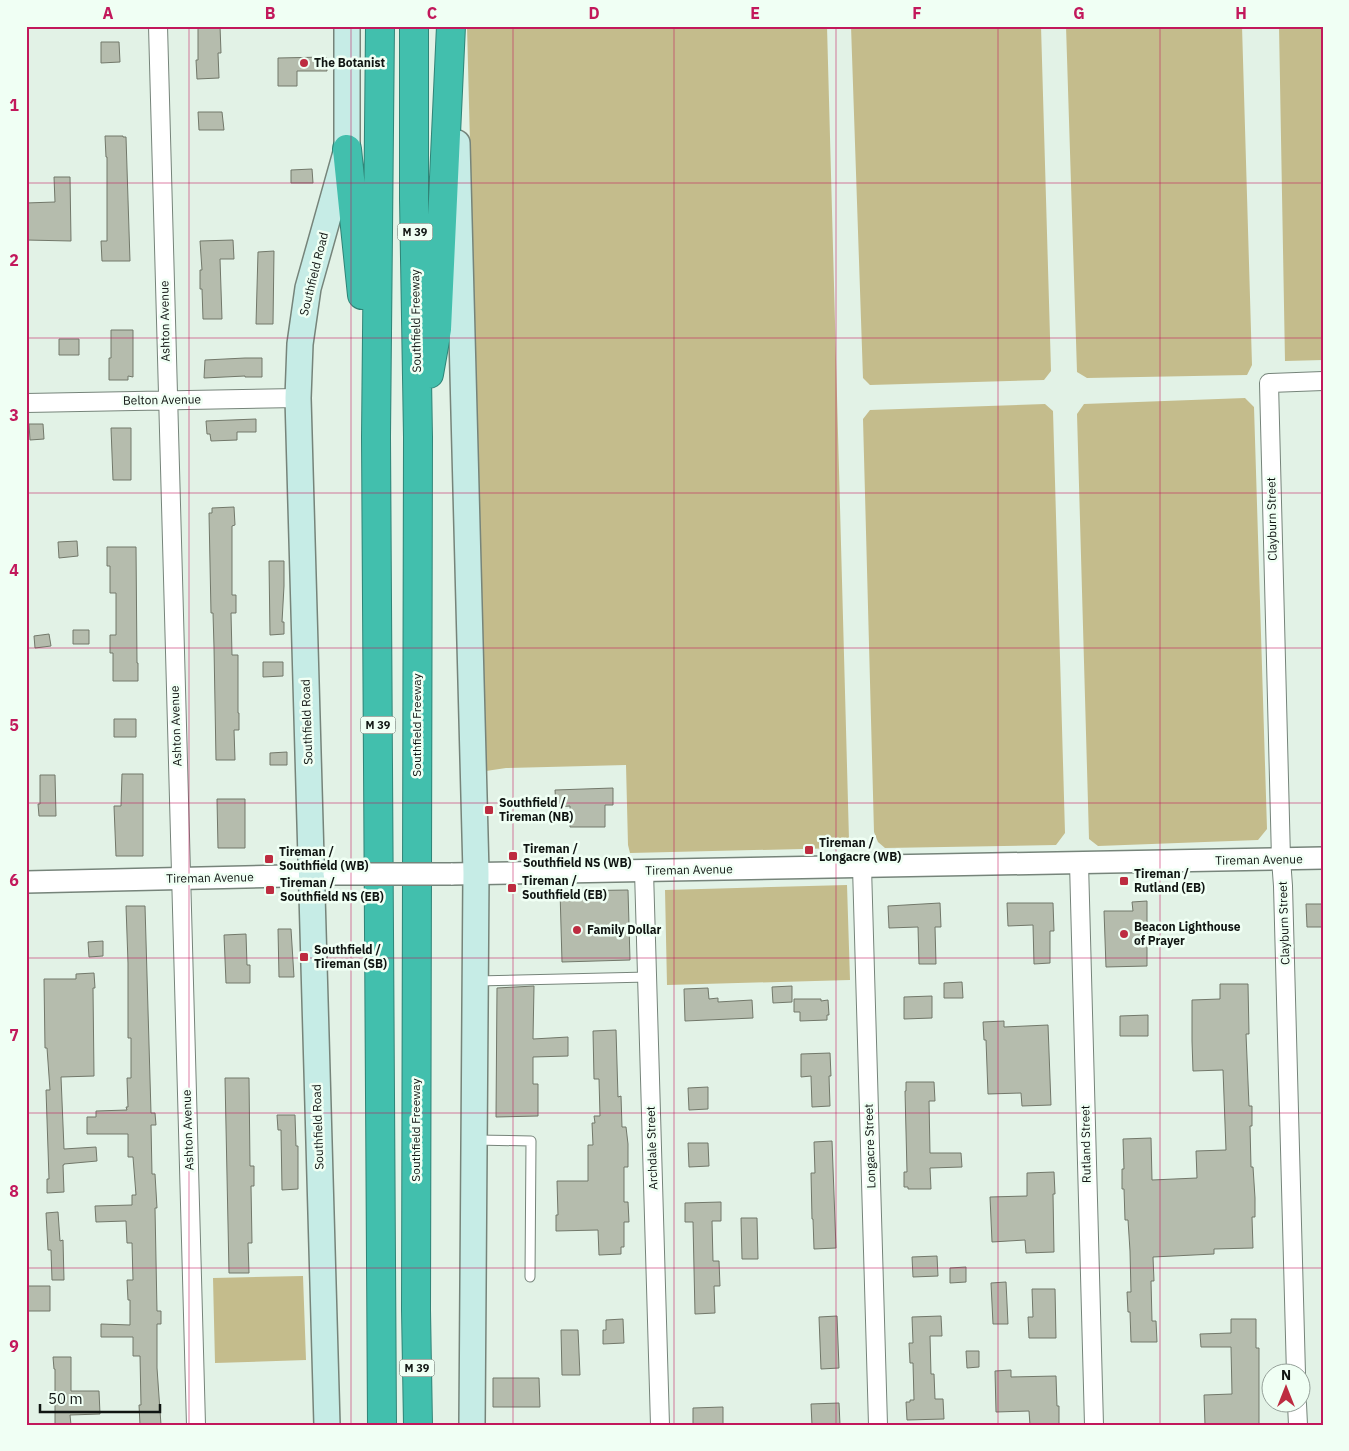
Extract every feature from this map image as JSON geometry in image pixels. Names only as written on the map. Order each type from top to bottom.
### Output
[{"type":"highway","name":"M 39","points":[[380,26],[376,437],[382,1425]]},
{"type":"highway","name":"Southfield Freeway","points":[[414,26],[414,199],[418,437],[416,1310],[418,1425]]},
{"type":"highway","points":[[418,437],[437,329],[452,26]]},
{"type":"highway","points":[[347,149],[376,437]]},
{"type":"main road","name":"Southfield Road","points":[[326,1425],[323,875],[298,398],[300,344],[308,288],[347,149],[347,26]]},
{"type":"main road","points":[[452,26],[455,72],[476,873],[472,1425]]},
{"type":"street","name":"Ashton Avenue","points":[[158,26],[196,1425]]},
{"type":"street","name":"Clayburn Street","points":[[1296,1364],[1283,886],[1280,859],[1269,383],[1323,382]]},
{"type":"street","name":"Belton Avenue","points":[[26,403],[298,398]]},
{"type":"street","name":"Tireman Avenue","points":[[26,882],[323,875],[1323,858]]},
{"type":"street","name":"Rutland Street","points":[[1078,863],[1094,1425]]},
{"type":"street","name":"Longacre Street","points":[[862,866],[878,1425]]},
{"type":"street","name":"Archdale Street","points":[[644,870],[660,1425]]},
{"type":"lane","points":[[476,982],[648,977]]},
{"type":"lane","points":[[474,1140],[531,1141],[530,1277]]},
{"type":"shaded area","points":[[467,26],[827,26],[849,840],[842,848],[630,853],[628,845],[626,765],[506,768],[486,771]]},
{"type":"shaded area","points":[[851,26],[1041,26],[1051,371],[1044,380],[870,385],[863,378]]},
{"type":"shaded area","points":[[1066,26],[1242,26],[1252,365],[1247,375],[1087,378],[1077,372]]},
{"type":"shaded area","points":[[1279,26],[1323,26],[1323,360],[1285,361]]},
{"type":"shaded area","points":[[1245,398],[1254,407],[1267,829],[1258,840],[1098,846],[1089,839],[1077,414],[1084,404]]},
{"type":"shaded area","points":[[1045,404],[1053,411],[1065,833],[1056,845],[885,848],[878,842],[874,832],[863,419],[870,410]]},
{"type":"shaded area","points":[[847,885],[850,980],[667,985],[665,890]]},
{"type":"shaded area","points":[[303,1276],[306,1360],[215,1363],[213,1278]]},
{"type":"building","points":[[198,26],[220,26],[221,53],[218,53],[219,78],[197,79]]},
{"type":"building","points":[[101,42],[119,42],[120,62],[101,63]]},
{"type":"building","points":[[326,57],[327,71],[297,71],[297,86],[278,86],[278,58]]},
{"type":"building","points":[[198,112],[222,112],[224,130],[199,130]]},
{"type":"building","points":[[105,136],[126,137],[130,261],[102,261],[101,241],[107,241],[107,157]]},
{"type":"building","points":[[312,169],[313,183],[291,183],[291,170]]},
{"type":"building","points":[[54,177],[70,177],[71,241],[26,240],[26,203],[55,202]]},
{"type":"building","points":[[233,240],[234,259],[220,259],[222,319],[203,319],[202,289],[200,289],[200,270],[202,270],[200,241]]},
{"type":"building","points":[[274,251],[273,324],[256,324],[258,252]]},
{"type":"building","points":[[111,330],[133,330],[133,377],[128,376],[128,380],[109,380]]},
{"type":"building","points":[[59,339],[79,339],[79,355],[59,355]]},
{"type":"building","points":[[262,358],[262,377],[204,378],[205,360]]},
{"type":"building","points":[[256,419],[256,432],[237,432],[237,440],[211,441],[210,434],[207,434],[206,421]]},
{"type":"building","points":[[29,424],[43,424],[44,439],[30,440]]},
{"type":"building","points":[[111,428],[131,428],[131,480],[113,480]]},
{"type":"building","points":[[234,507],[235,525],[232,526],[232,595],[236,595],[236,613],[231,613],[232,655],[238,655],[239,730],[234,730],[235,760],[216,760],[209,513],[212,513],[212,508]]},
{"type":"building","points":[[77,541],[78,556],[59,558],[58,542]]},
{"type":"building","points":[[107,547],[136,547],[138,681],[113,681],[113,653],[110,653],[110,635],[116,635],[116,593],[110,593],[110,566],[107,566]]},
{"type":"building","points":[[269,561],[284,561],[282,622],[284,622],[284,634],[270,635]]},
{"type":"building","points":[[73,630],[89,630],[89,644],[73,644]]},
{"type":"building","points":[[49,634],[51,646],[35,648],[34,636]]},
{"type":"building","points":[[263,662],[283,662],[283,676],[263,677]]},
{"type":"building","points":[[114,719],[136,719],[136,737],[114,737]]},
{"type":"building","points":[[287,752],[287,765],[270,765],[270,753]]},
{"type":"building","points":[[122,774],[143,774],[143,856],[116,856],[114,806],[121,806]]},
{"type":"building","points":[[40,775],[55,775],[56,816],[39,816]]},
{"type":"building","points":[[613,788],[613,805],[605,805],[605,827],[570,827],[570,806],[556,807],[555,790]]},
{"type":"building","points":[[217,799],[245,799],[245,848],[218,848]]},
{"type":"building","points":[[628,890],[630,960],[562,962],[560,891]]},
{"type":"building","name":"Beacon Lighthouse of Prayer","points":[[1147,901],[1147,966],[1106,967],[1104,911],[1133,911],[1132,902]]},
{"type":"building","points":[[940,903],[941,927],[935,927],[936,964],[919,964],[918,927],[889,928],[888,906]]},
{"type":"building","points":[[1007,903],[1053,903],[1054,931],[1050,931],[1050,963],[1034,964],[1033,925],[1008,926]]},
{"type":"building","points":[[1306,904],[1323,904],[1323,927],[1307,927]]},
{"type":"building","points":[[126,906],[145,906],[151,1113],[155,1113],[156,1125],[151,1125],[152,1174],[155,1174],[157,1208],[155,1208],[157,1311],[161,1311],[161,1324],[157,1324],[157,1368],[161,1425],[140,1425],[140,1356],[133,1356],[133,1337],[101,1337],[101,1324],[130,1325],[130,1300],[128,1300],[127,1280],[133,1280],[132,1243],[127,1243],[126,1221],[96,1222],[95,1206],[132,1205],[132,1195],[136,1195],[133,1157],[128,1157],[128,1134],[87,1134],[87,1117],[96,1117],[96,1111],[127,1110],[126,1107],[128,1107],[127,1078],[131,1078],[131,1038],[128,1038]]},
{"type":"building","points":[[278,929],[291,929],[294,977],[279,977]]},
{"type":"building","points":[[246,934],[247,965],[250,965],[250,983],[226,983],[224,935]]},
{"type":"building","points":[[103,941],[103,956],[89,957],[88,942]]},
{"type":"building","points":[[94,973],[94,1076],[61,1077],[64,1149],[96,1147],[97,1161],[64,1164],[64,1192],[47,1193],[47,1179],[49,1179],[46,1090],[50,1090],[47,1048],[45,1048],[44,979],[76,979],[76,974]]},
{"type":"building","points":[[962,982],[963,998],[944,998],[944,983]]},
{"type":"building","points":[[1220,984],[1248,984],[1249,1034],[1246,1034],[1249,1106],[1252,1106],[1252,1126],[1250,1126],[1251,1167],[1253,1167],[1255,1198],[1255,1217],[1252,1217],[1253,1248],[1214,1249],[1214,1254],[1153,1257],[1154,1281],[1151,1281],[1152,1321],[1156,1321],[1157,1342],[1131,1342],[1127,1292],[1131,1292],[1130,1251],[1128,1220],[1125,1220],[1124,1189],[1122,1189],[1122,1169],[1124,1169],[1123,1139],[1151,1138],[1152,1180],[1197,1178],[1196,1151],[1226,1150],[1223,1070],[1193,1071],[1192,1000],[1220,999]]},
{"type":"building","points":[[534,986],[533,1039],[568,1037],[568,1056],[533,1057],[533,1084],[538,1084],[538,1116],[496,1117],[497,988]]},
{"type":"building","points":[[792,986],[792,1002],[773,1003],[772,987]]},
{"type":"building","points":[[708,988],[709,999],[718,998],[718,1002],[752,1000],[753,1018],[685,1021],[684,989]]},
{"type":"building","points":[[932,996],[932,1018],[904,1019],[904,997]]},
{"type":"building","points":[[794,999],[828,1000],[829,1015],[827,1015],[827,1020],[800,1021],[800,1012],[794,1012]]},
{"type":"building","points":[[1148,1015],[1148,1036],[1120,1036],[1120,1016]]},
{"type":"building","points":[[1004,1021],[1004,1027],[1048,1025],[1051,1105],[1022,1106],[1021,1093],[988,1094],[986,1040],[984,1040],[983,1022]]},
{"type":"building","points":[[616,1030],[618,1097],[621,1096],[622,1127],[626,1127],[628,1144],[628,1167],[624,1167],[624,1202],[628,1202],[629,1222],[624,1222],[624,1247],[621,1247],[621,1254],[599,1255],[598,1230],[556,1231],[556,1215],[558,1215],[557,1181],[588,1181],[588,1145],[593,1145],[592,1123],[595,1123],[594,1116],[600,1116],[599,1079],[594,1079],[593,1031]]},
{"type":"building","points":[[830,1053],[830,1106],[812,1107],[811,1076],[801,1077],[801,1054]]},
{"type":"building","points":[[225,1078],[249,1078],[250,1166],[254,1166],[254,1186],[251,1186],[252,1243],[248,1243],[249,1273],[229,1273]]},
{"type":"building","points":[[906,1082],[934,1082],[935,1101],[929,1101],[930,1153],[961,1153],[962,1167],[930,1168],[931,1189],[908,1189],[908,1187],[904,1187],[904,1172],[907,1172]]},
{"type":"building","points":[[708,1087],[708,1109],[689,1110],[688,1088]]},
{"type":"building","points":[[277,1115],[295,1115],[296,1146],[298,1146],[298,1189],[282,1190],[281,1130],[278,1130]]},
{"type":"building","points":[[832,1141],[836,1248],[814,1249],[811,1173],[815,1173],[814,1142]]},
{"type":"building","points":[[688,1143],[708,1143],[709,1166],[689,1167]]},
{"type":"building","points":[[1054,1172],[1054,1252],[1026,1253],[1025,1240],[992,1242],[990,1197],[1027,1196],[1027,1173]]},
{"type":"building","points":[[721,1202],[721,1221],[712,1221],[713,1261],[719,1261],[720,1286],[714,1286],[715,1313],[695,1314],[693,1222],[685,1222],[685,1203]]},
{"type":"building","points":[[58,1212],[60,1241],[63,1240],[64,1280],[52,1280],[51,1250],[48,1250],[46,1213]]},
{"type":"building","points":[[741,1218],[757,1218],[758,1259],[742,1259]]},
{"type":"building","points":[[937,1256],[938,1276],[913,1277],[912,1257]]},
{"type":"building","points":[[966,1267],[966,1282],[950,1283],[950,1268]]},
{"type":"building","points":[[1006,1282],[1008,1324],[993,1324],[991,1283]]},
{"type":"building","points":[[26,1286],[50,1286],[50,1311],[26,1311]]},
{"type":"building","points":[[1032,1289],[1055,1289],[1056,1338],[1029,1338],[1028,1317],[1033,1317]]},
{"type":"building","points":[[837,1316],[839,1368],[821,1369],[819,1317]]},
{"type":"building","points":[[941,1316],[942,1336],[930,1336],[931,1374],[934,1374],[935,1399],[943,1399],[944,1419],[907,1420],[906,1402],[914,1400],[913,1363],[910,1363],[909,1343],[913,1343],[912,1317]]},
{"type":"building","points":[[623,1319],[624,1343],[603,1344],[603,1330],[606,1330],[606,1320]]},
{"type":"building","points":[[1231,1319],[1256,1319],[1256,1348],[1259,1348],[1259,1425],[1205,1425],[1204,1395],[1232,1394],[1231,1347],[1201,1347],[1200,1334],[1231,1333]]},
{"type":"building","points":[[561,1330],[578,1330],[580,1375],[562,1375]]},
{"type":"building","points":[[966,1351],[979,1351],[979,1367],[967,1368]]},
{"type":"building","points":[[53,1357],[71,1357],[71,1391],[99,1391],[100,1414],[70,1415],[71,1425],[55,1425],[55,1369]]},
{"type":"building","points":[[1011,1370],[1011,1377],[1056,1376],[1059,1425],[1030,1425],[1029,1411],[996,1412],[995,1371]]},
{"type":"building","points":[[493,1378],[539,1378],[540,1407],[493,1407]]},
{"type":"building","points":[[839,1403],[840,1425],[812,1425],[811,1404]]},
{"type":"building","points":[[723,1407],[723,1425],[693,1425],[693,1408]]},
{"type":"place","name":"The Botanist","points":[[304,63]]},
{"type":"place","name":"Southfield / Tireman (NB)","points":[[489,810]]},
{"type":"place","name":"Tireman / Longacre (WB)","points":[[809,850]]},
{"type":"place","name":"Tireman / Southfield NS (WB)","points":[[513,856]]},
{"type":"place","name":"Tireman / Southfield (WB)","points":[[269,859]]},
{"type":"place","name":"Tireman / Rutland (EB)","points":[[1124,881]]},
{"type":"place","name":"Tireman / Southfield (EB)","points":[[512,888]]},
{"type":"place","name":"Tireman / Southfield NS (EB)","points":[[270,890]]},
{"type":"place","name":"Family Dollar","points":[[577,930]]},
{"type":"place","name":"Beacon Lighthouse of Prayer","points":[[1124,934]]},
{"type":"place","name":"Southfield / Tireman (SB)","points":[[304,957]]}]
